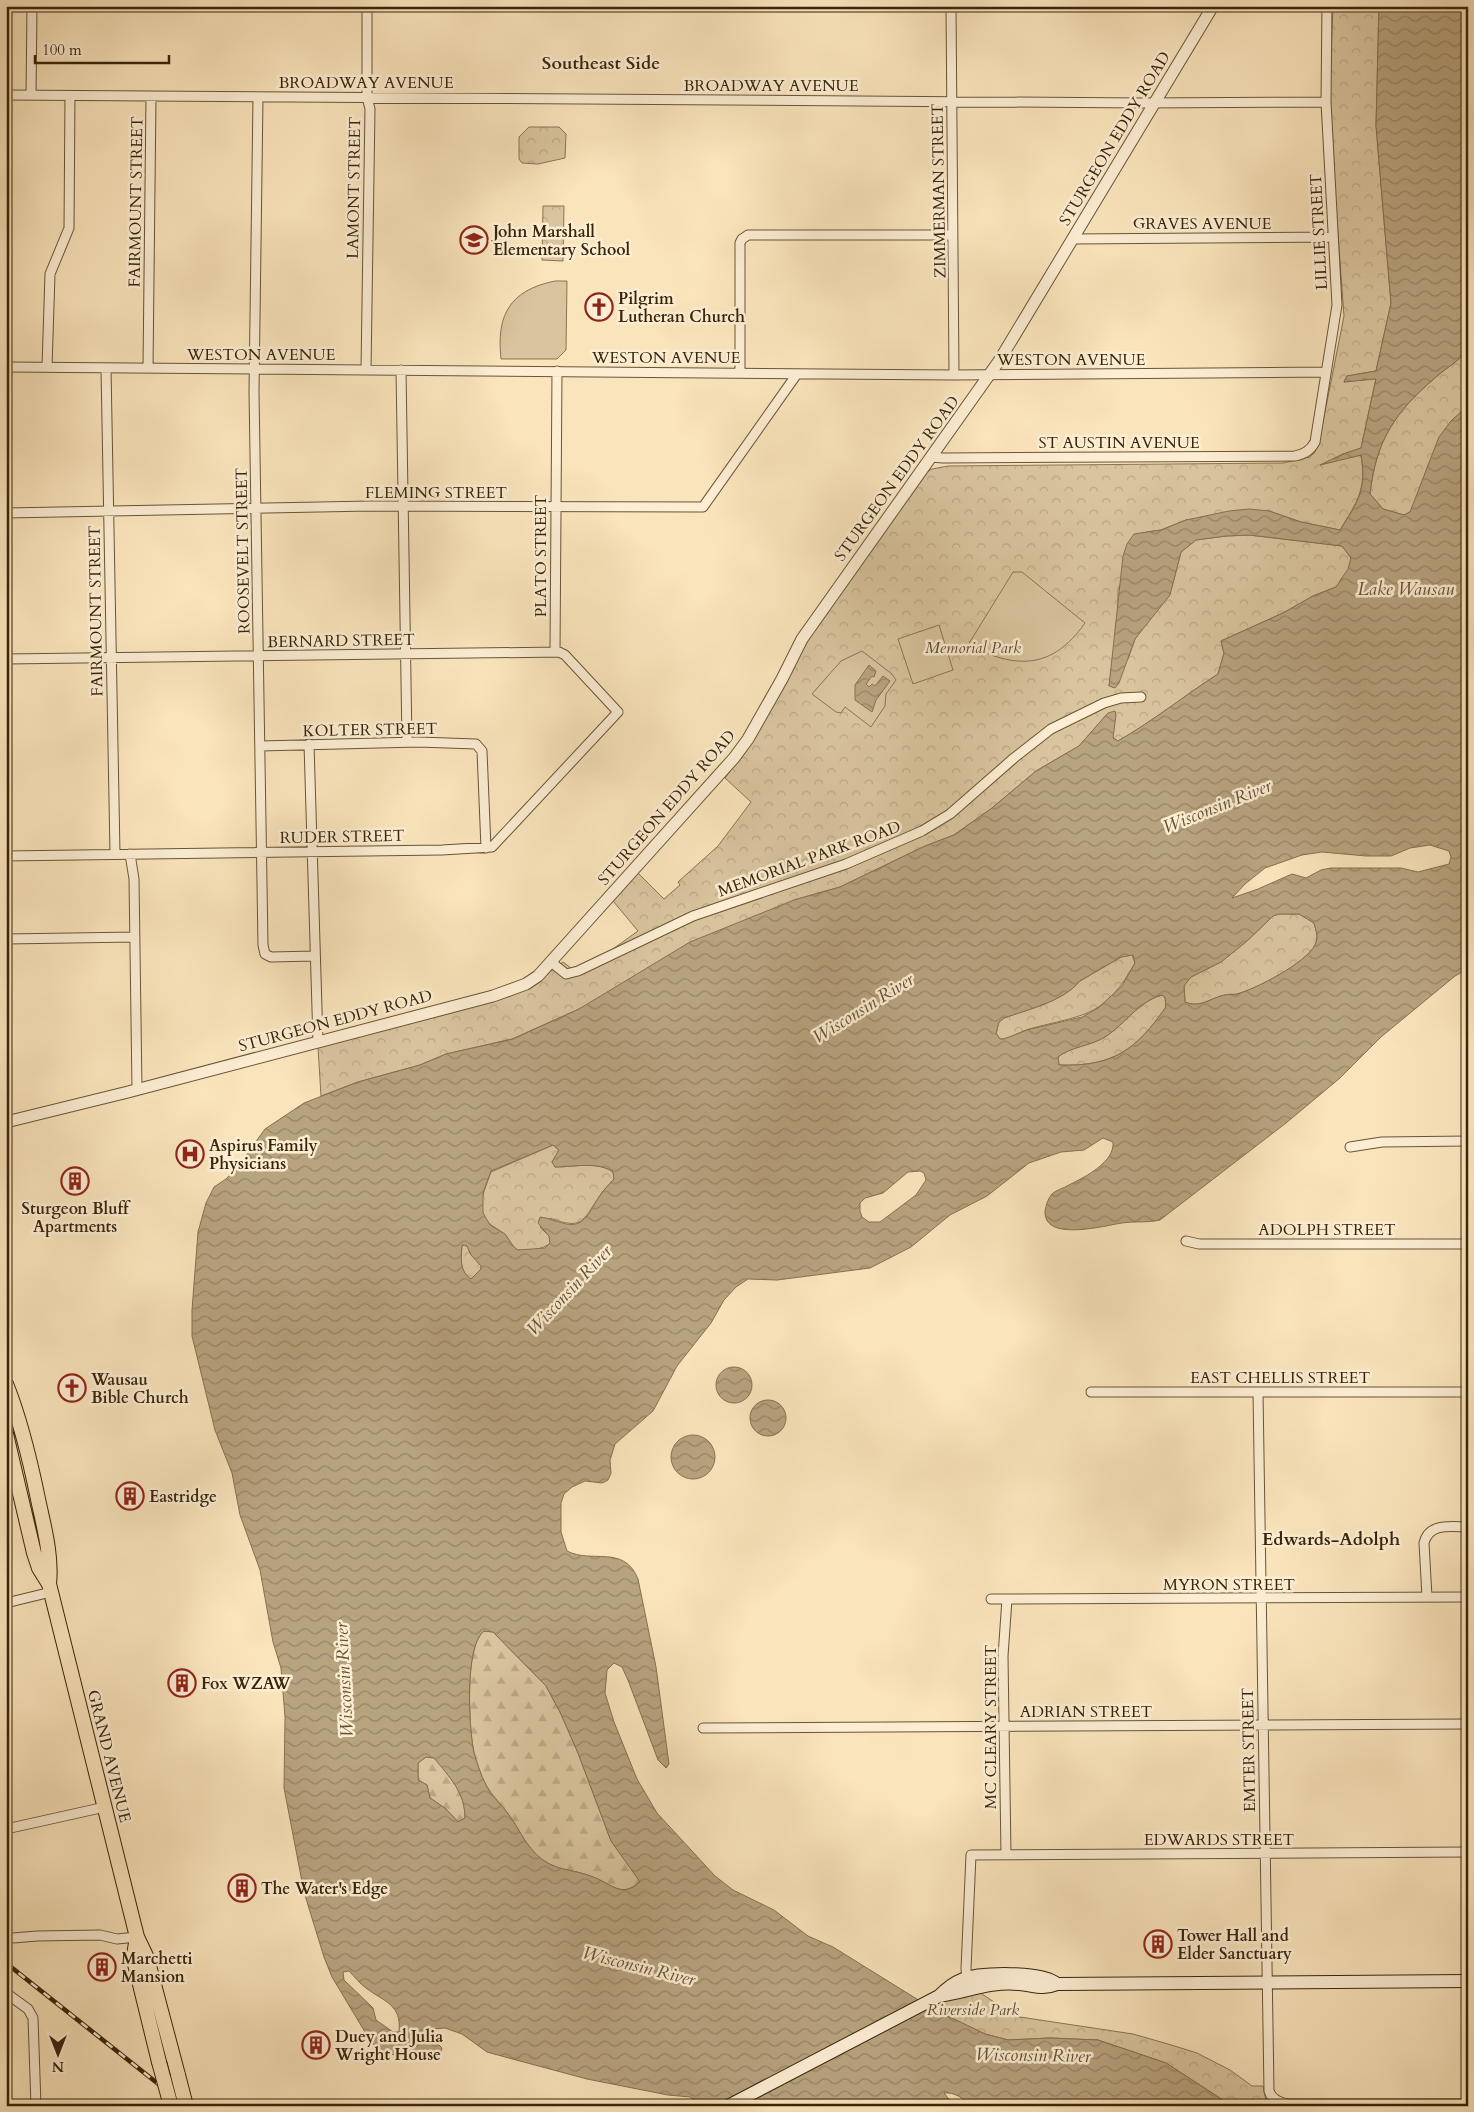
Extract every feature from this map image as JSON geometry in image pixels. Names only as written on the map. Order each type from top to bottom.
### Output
[{"type":"main road","name":"GRAND AVENUE","points":[[6,1384],[10,1403],[23,1436],[43,1519],[49,1561],[50,1588],[138,1937],[147,1958],[186,2106]]},
{"type":"main road","name":"GRAND AVENUE","points":[[6,1434],[36,1560],[50,1588]]},
{"type":"main road","name":"GRAND AVENUE","points":[[138,1937],[134,1955],[135,1964],[170,2106]]},
{"type":"main road","points":[[728,2106],[939,1996],[958,1981],[967,1978],[1009,1974],[1046,1978],[1057,1984]]},
{"type":"main road","points":[[939,1996],[989,1984],[1019,1984],[1044,1988],[1057,1984],[1468,1981]]},
{"type":"street","points":[[31,95],[32,6]]},
{"type":"street","name":"LAMONT STREET","points":[[366,370],[370,109],[367,97],[367,6]]},
{"type":"street","name":"ZIMMERMAN STREET","points":[[950,6],[954,375]]},
{"type":"street","name":"STURGEON EDDY ROAD","points":[[6,1122],[502,993],[531,982],[741,749],[782,679],[798,644],[990,374],[1213,6]]},
{"type":"street","name":"LILLIE STREET","points":[[1307,452],[1315,442],[1337,305],[1326,102],[1327,6]]},
{"type":"street","name":"BROADWAY AVENUE","points":[[6,95],[1154,103],[1326,102]]},
{"type":"street","points":[[47,367],[50,274],[69,228],[70,96]]},
{"type":"street","name":"FAIRMOUNT STREET","points":[[148,368],[151,97]]},
{"type":"street","name":"ROOSEVELT STREET","points":[[258,97],[254,369],[262,945],[264,953],[271,957],[315,956]]},
{"type":"street","points":[[740,373],[740,243],[742,239],[748,236],[953,236]]},
{"type":"street","name":"GRAVES AVENUE","points":[[1073,239],[1332,237]]},
{"type":"street","name":"WESTON AVENUE","points":[[6,367],[954,375],[1326,372]]},
{"type":"street","name":"FAIRMOUNT STREET","points":[[106,368],[116,854]]},
{"type":"street","points":[[401,370],[407,742]]},
{"type":"street","name":"PLATO STREET","points":[[555,652],[557,372]]},
{"type":"street","name":"FLEMING STREET","points":[[6,513],[402,506],[703,507],[797,374]]},
{"type":"street","name":"ST AUSTIN AVENUE","points":[[931,456],[940,458],[1294,456],[1307,452]]},
{"type":"street","points":[[486,848],[492,847],[507,832],[618,712],[565,655],[555,652]]},
{"type":"street","name":"BERNARD STREET","points":[[6,660],[555,652]]},
{"type":"street","name":"MEMORIAL PARK ROAD","points":[[551,962],[566,974],[578,972],[693,916],[820,873],[908,838],[950,814],[1014,758],[1051,729],[1104,703],[1121,698],[1141,697]]},
{"type":"street","name":"KOLTER STREET","points":[[260,746],[407,742],[472,743],[479,746],[482,751],[484,768],[486,848]]},
{"type":"street","points":[[310,744],[318,1042]]},
{"type":"street","name":"RUDER STREET","points":[[6,856],[486,848]]},
{"type":"street","points":[[130,854],[134,879],[137,1089]]},
{"type":"street","points":[[6,939],[134,937]]},
{"type":"street","points":[[1350,1147],[1382,1142],[1468,1141]]},
{"type":"street","name":"ADOLPH STREET","points":[[1186,1241],[1199,1244],[1468,1244]]},
{"type":"street","name":"EAST CHELLIS STREET","points":[[1091,1392],[1468,1392]]},
{"type":"street","name":"EMTER STREET","points":[[1258,1392],[1268,2086],[1270,2095],[1281,2103],[1468,2104]]},
{"type":"street","points":[[1427,1597],[1424,1543],[1427,1536],[1435,1528],[1468,1527]]},
{"type":"street","points":[[6,1603],[50,1588]]},
{"type":"street","name":"MYRON STREET","points":[[991,1599],[1468,1597]]},
{"type":"street","name":"MC CLEARY STREET","points":[[1006,1599],[1003,1656],[1006,1855]]},
{"type":"street","name":"ADRIAN STREET","points":[[704,1728],[1468,1724]]},
{"type":"street","points":[[6,1829],[105,1807]]},
{"type":"street","name":"EDWARDS STREET","points":[[967,1978],[971,1855],[1468,1852]]},
{"type":"street","points":[[13,1938],[100,1935],[117,1939],[138,1937]]},
{"type":"street","points":[[6,1993],[28,2009],[33,2018],[36,2106]]},
{"type":"green space","name":"Memorial Park","points":[[1333,6],[1379,6],[1376,126],[1391,303],[1376,371],[1347,376],[1344,382],[1376,378],[1361,448],[1323,464],[1361,455],[1363,477],[1359,495],[1340,530],[1301,522],[1269,511],[1186,520],[1161,530],[1146,532],[1118,589],[1118,617],[1109,686],[1128,659],[1135,639],[1173,583],[1181,552],[1196,540],[1249,535],[1342,546],[1351,558],[1349,569],[1336,587],[1313,596],[1283,613],[1221,641],[1224,653],[1218,674],[1118,741],[1113,738],[1108,713],[1079,746],[1036,771],[992,808],[954,835],[925,846],[840,887],[794,900],[579,1009],[512,1039],[446,1054],[420,1065],[358,1082],[321,1096],[318,1047],[510,996],[530,987],[563,962],[571,968],[580,966],[606,953],[638,931],[613,901],[638,873],[664,899],[680,885],[678,882],[718,846],[751,802],[725,778],[751,744],[797,655],[927,472],[932,469],[948,466],[1283,463],[1310,457],[1315,452],[1319,442],[1344,316],[1329,113]]},
{"type":"green space","points":[[529,127],[559,127],[566,134],[565,158],[538,164],[522,163],[519,159],[519,137]]},
{"type":"green space","points":[[543,206],[564,206],[563,261],[542,260]]},
{"type":"green space","points":[[555,281],[567,281],[566,350],[557,359],[501,359],[501,330],[509,307],[527,291]]},
{"type":"green space","points":[[1468,350],[1468,406],[1451,421],[1428,465],[1416,502],[1410,512],[1404,515],[1383,509],[1370,494],[1377,458],[1390,428],[1409,402]]},
{"type":"green space","points":[[1013,572],[1022,572],[1085,623],[1060,650],[1046,657],[1032,661],[1017,661],[985,653],[968,645]]},
{"type":"green space","points":[[939,625],[953,670],[913,684],[898,639]]},
{"type":"green space","points":[[862,651],[892,674],[896,680],[886,694],[885,706],[871,727],[845,707],[841,713],[836,712],[812,694],[841,661]]},
{"type":"green space","points":[[1279,914],[1299,914],[1314,923],[1317,939],[1310,952],[1302,960],[1268,981],[1237,994],[1220,996],[1196,1004],[1185,1002],[1184,985],[1191,977],[1221,962],[1273,916]]},
{"type":"green space","points":[[1132,955],[1135,963],[1124,981],[1103,1004],[1091,1011],[1029,1029],[1007,1038],[1000,1039],[996,1033],[999,1022],[1004,1018],[1055,1000],[1080,981],[1121,957]]},
{"type":"green space","points":[[1162,995],[1165,997],[1166,1007],[1155,1022],[1133,1045],[1108,1059],[1094,1063],[1058,1065],[1058,1057],[1105,1037],[1146,1002]]},
{"type":"green space","points":[[553,1145],[559,1150],[552,1162],[555,1167],[585,1165],[600,1167],[613,1172],[614,1179],[602,1192],[589,1213],[580,1221],[569,1223],[550,1218],[540,1227],[549,1236],[550,1243],[533,1250],[517,1250],[502,1232],[490,1224],[483,1213],[482,1202],[491,1172]]},
{"type":"green space","points":[[462,1245],[467,1246],[471,1255],[481,1265],[481,1269],[471,1279],[464,1272],[461,1259]]},
{"type":"green space","points":[[484,1631],[493,1632],[546,1686],[578,1753],[611,1841],[640,1881],[634,1886],[628,1889],[617,1888],[585,1874],[549,1864],[535,1853],[486,1785],[474,1753],[470,1708],[473,1653]]},
{"type":"green space","points":[[426,1757],[435,1758],[459,1793],[465,1818],[458,1822],[446,1809],[430,1798],[427,1785],[418,1780],[418,1763]]},
{"type":"green space","name":"Riverside Park","points":[[976,1990],[1020,2017],[1133,2034],[1197,2053],[1230,2070],[1252,2086],[1263,2086],[1266,2101],[1271,2106],[1232,2106],[1166,2063],[1098,2040],[1050,2038],[1008,2040],[985,2034],[931,2008],[947,1999]]},
{"type":"water","points":[[1379,6],[1468,6],[1468,350],[1409,402],[1390,428],[1377,458],[1370,494],[1383,509],[1404,515],[1410,512],[1439,437],[1451,421],[1468,406],[1468,969],[1455,976],[1381,1037],[1340,1078],[1286,1123],[1160,1220],[1127,1222],[1077,1230],[1054,1227],[1047,1221],[1045,1211],[1052,1194],[1098,1168],[1109,1156],[1113,1142],[1103,1138],[1084,1150],[1061,1152],[1029,1163],[987,1196],[950,1215],[911,1247],[870,1268],[777,1280],[748,1279],[736,1287],[724,1300],[711,1323],[677,1366],[653,1411],[615,1444],[610,1460],[611,1473],[608,1480],[602,1483],[585,1481],[572,1487],[564,1494],[561,1503],[561,1532],[567,1551],[587,1556],[616,1558],[632,1568],[638,1579],[656,1667],[669,1764],[666,1768],[658,1760],[622,1667],[614,1663],[607,1670],[605,1693],[614,1722],[637,1779],[657,1813],[715,1876],[733,1890],[774,1910],[808,1936],[833,1947],[933,2009],[985,2034],[1008,2040],[1050,2038],[1098,2040],[1166,2063],[1232,2106],[970,2106],[965,2100],[952,2093],[944,2093],[954,2106],[703,2106],[690,2097],[668,2095],[587,2079],[487,2052],[462,2034],[445,2028],[432,2029],[430,2036],[442,2048],[440,2054],[420,2059],[390,2054],[380,2050],[371,2042],[332,1977],[304,1892],[284,1788],[285,1717],[281,1668],[273,1642],[260,1570],[240,1515],[232,1473],[215,1430],[192,1336],[198,1232],[206,1203],[214,1187],[226,1179],[239,1165],[265,1129],[304,1103],[358,1082],[420,1065],[446,1054],[513,1039],[579,1009],[690,942],[794,900],[840,887],[925,846],[954,835],[992,808],[1036,771],[1079,746],[1108,713],[1115,711],[1113,738],[1118,741],[1218,674],[1224,653],[1221,641],[1283,613],[1313,596],[1336,587],[1348,569],[1351,558],[1342,546],[1249,535],[1196,540],[1181,552],[1170,595],[1135,639],[1119,683],[1115,688],[1109,686],[1123,556],[1127,544],[1134,534],[1161,530],[1186,520],[1249,509],[1269,511],[1301,522],[1340,530],[1360,495],[1363,478],[1361,455],[1320,465],[1361,448],[1376,379],[1344,382],[1347,376],[1376,371],[1391,303],[1376,126]],"holes":[[[1430,845],[1449,851],[1451,857],[1449,864],[1418,872],[1401,868],[1331,868],[1321,870],[1306,878],[1292,874],[1232,898],[1245,884],[1265,868],[1302,855],[1322,852],[1391,856],[1410,848]],[[1279,914],[1299,914],[1314,923],[1317,937],[1315,945],[1302,960],[1268,981],[1237,994],[1220,996],[1196,1004],[1185,1002],[1184,986],[1191,977],[1221,962],[1273,916]],[[1133,955],[1135,963],[1122,986],[1098,1008],[1082,1017],[1027,1030],[1000,1039],[996,1033],[999,1022],[1004,1018],[1055,1000],[1080,981],[1121,957]],[[1162,995],[1165,997],[1166,1007],[1155,1022],[1133,1045],[1122,1053],[1094,1063],[1059,1065],[1058,1057],[1068,1051],[1105,1037],[1139,1008],[1154,998]],[[553,1145],[559,1150],[552,1162],[555,1167],[585,1165],[600,1167],[613,1172],[614,1179],[602,1192],[582,1221],[573,1225],[540,1217],[538,1223],[549,1236],[550,1243],[545,1248],[518,1250],[514,1247],[505,1234],[490,1225],[483,1213],[483,1193],[491,1171]],[[920,1171],[924,1173],[926,1180],[916,1195],[880,1222],[869,1222],[862,1217],[860,1203],[865,1198],[883,1193],[908,1172]],[[462,1245],[467,1246],[471,1255],[481,1266],[481,1269],[471,1279],[464,1272],[461,1255]],[[484,1631],[493,1632],[546,1686],[578,1753],[611,1841],[640,1882],[634,1887],[622,1890],[617,1889],[585,1874],[549,1864],[531,1849],[509,1815],[491,1793],[479,1769],[472,1742],[470,1689],[473,1653]],[[426,1757],[434,1758],[456,1786],[462,1800],[465,1818],[458,1822],[446,1809],[430,1798],[427,1785],[418,1780],[418,1763]],[[349,1971],[364,1986],[395,2009],[398,2015],[399,2032],[393,2032],[376,2020],[373,2008],[344,1980],[343,1972]]]},
{"type":"water","points":[[869,665],[876,671],[874,677],[872,676],[866,684],[869,687],[872,684],[875,686],[883,676],[890,681],[876,700],[872,712],[855,700],[855,685]]},
{"type":"water","points":[[734,1367],[741,1368],[747,1372],[751,1378],[751,1392],[747,1398],[741,1402],[734,1403],[727,1402],[721,1398],[717,1392],[716,1385],[717,1378],[721,1372],[727,1368]]},
{"type":"water","points":[[768,1400],[775,1401],[781,1405],[785,1411],[785,1425],[781,1431],[775,1435],[768,1436],[761,1435],[755,1431],[751,1425],[750,1418],[751,1411],[755,1405],[761,1401]]},
{"type":"water","points":[[697,1435],[709,1441],[714,1448],[714,1466],[709,1473],[702,1478],[689,1479],[681,1476],[674,1469],[671,1453],[674,1445],[681,1438]]},
{"type":"railway","points":[[6,1963],[186,2106]]},
{"type":"place","name":"John Marshall Elementary School","points":[[474,240]]},
{"type":"place","name":"Pilgrim Lutheran Church","points":[[599,307]]},
{"type":"place","name":"Aspirus Family Physicians","points":[[190,1154]]},
{"type":"place","name":"Sturgeon Bluff Apartments","points":[[75,1181]]},
{"type":"place","name":"Wausau Bible Church","points":[[72,1388]]},
{"type":"place","name":"Eastridge","points":[[130,1496]]},
{"type":"place","name":"Fox WZAW","points":[[182,1683]]},
{"type":"place","name":"The Water's Edge","points":[[242,1888]]},
{"type":"place","name":"Tower Hall and Elder Sanctuary","points":[[1158,1944]]},
{"type":"place","name":"Marchetti Mansion","points":[[102,1967]]},
{"type":"place","name":"Duey and Julia Wright House","points":[[316,2045]]},
{"type":"district","name":"Southeast Side","points":[[601,63]]},
{"type":"district","name":"Edwards-Adolph","points":[[1331,1539]]},
{"type":"water label","name":"Lake Wausau","points":[[1406,589]]},
{"type":"water label","name":"Wisconsin River","points":[[1217,806]]},
{"type":"water label","name":"Wisconsin River","points":[[863,1008]]},
{"type":"water label","name":"Wisconsin River","points":[[569,1290]]},
{"type":"water label","name":"Wisconsin River","points":[[344,1680]]},
{"type":"water label","name":"Wisconsin River","points":[[639,1966]]},
{"type":"water label","name":"Wisconsin River","points":[[1033,2055]]}]
